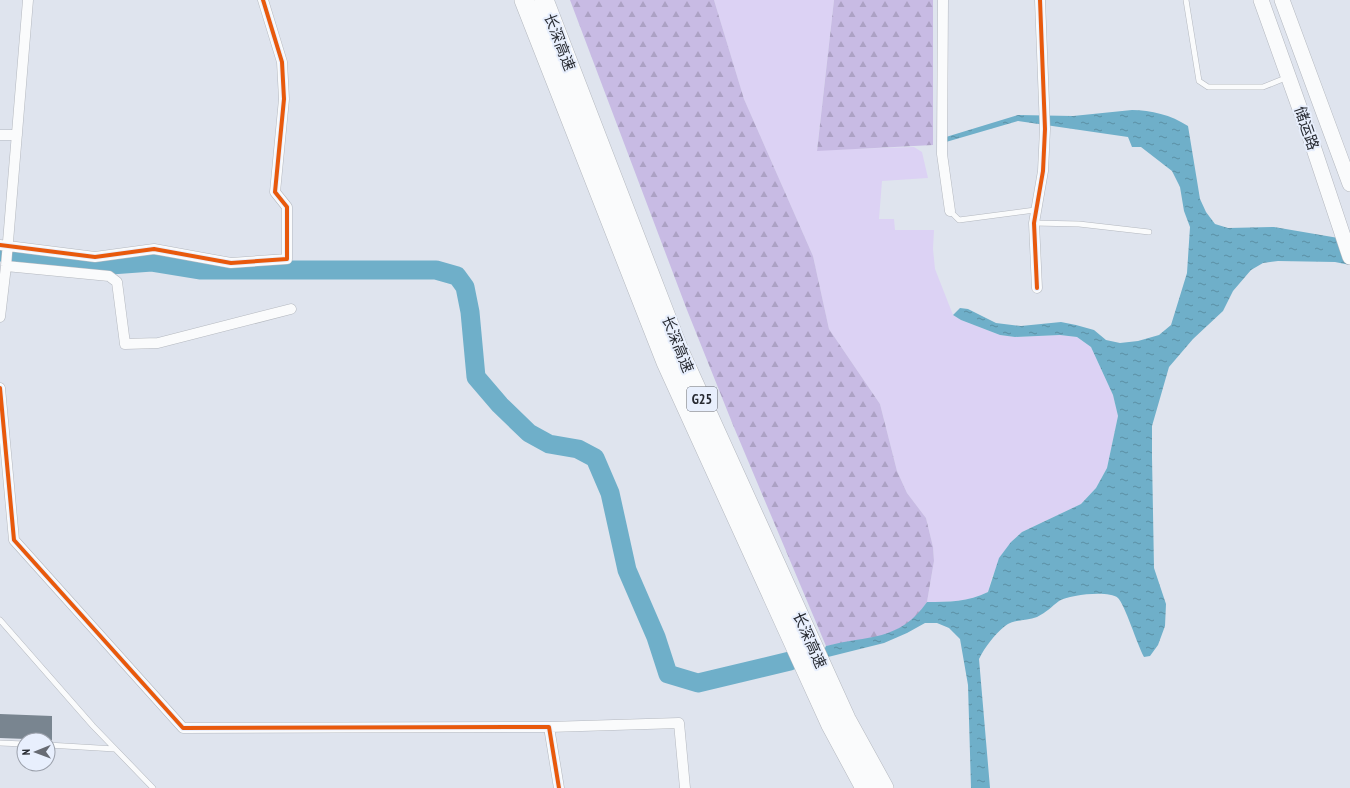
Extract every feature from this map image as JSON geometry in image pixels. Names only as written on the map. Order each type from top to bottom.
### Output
[{"type":"highway","name":"长深高速","points":[[524,0],[666,362],[831,725],[865,788]]},
{"type":"highway","name":"长深高速","points":[[544,0],[680,353],[846,719],[884,788]]},
{"type":"main road","name":"储运路","points":[[1261,0],[1289,77],[1350,257]]},
{"type":"main road","name":"储运路","points":[[1282,0],[1350,184]]},
{"type":"street","points":[[0,317],[6,264],[5,247],[17,135],[28,0]]},
{"type":"street","points":[[5,247],[95,258],[154,249],[231,263],[287,259],[287,207],[275,192],[284,99],[282,62],[263,0]]},
{"type":"street","points":[[943,0],[942,154],[950,211]]},
{"type":"street","points":[[1037,288],[1034,223],[1035,210],[1043,171],[1045,129],[1040,0]]},
{"type":"street","points":[[0,136],[17,135]]},
{"type":"street","points":[[6,264],[109,276],[117,282],[125,344],[158,343],[291,309]]},
{"type":"street","points":[[0,388],[14,540],[182,728],[549,727],[679,723],[685,788]]},
{"type":"street","points":[[549,727],[559,788]]},
{"type":"lane","points":[[1186,0],[1199,81],[1208,88],[1263,86],[1289,77]]},
{"type":"lane","points":[[950,211],[959,220],[1035,210]]},
{"type":"lane","points":[[1034,223],[1078,224],[1149,232]]},
{"type":"lane","points":[[0,620],[153,788]]},
{"type":"lane","points":[[0,743],[16,744]]},
{"type":"lane","points":[[56,745],[115,748]]},
{"type":"shaded area","points":[[714,0],[834,0],[817,150],[914,147],[922,152],[928,178],[882,181],[879,219],[894,219],[895,230],[934,230],[933,249],[935,269],[953,315],[961,320],[1000,335],[1015,337],[1060,335],[1077,337],[1091,347],[1113,395],[1118,416],[1107,468],[1096,488],[1081,504],[1022,532],[1011,542],[992,577],[988,592],[966,600],[927,602],[934,561],[933,547],[926,518],[907,493],[897,471],[880,404],[829,329],[813,256],[744,99]]},
{"type":"green space","points":[[570,0],[714,0],[744,99],[813,256],[829,329],[880,404],[897,471],[907,493],[926,518],[933,547],[934,561],[927,602],[918,615],[904,626],[884,636],[826,646],[733,425],[687,310]]},
{"type":"green space","points":[[834,0],[933,0],[933,145],[817,151]]},
{"type":"water","points":[[1132,110],[1161,114],[1188,126],[1200,199],[1206,212],[1215,224],[1228,228],[1274,227],[1350,240],[1350,265],[1335,262],[1278,261],[1263,263],[1251,270],[1233,291],[1223,311],[1193,339],[1169,367],[1152,426],[1154,568],[1166,604],[1165,626],[1158,645],[1150,656],[1144,657],[1121,602],[1118,598],[1106,594],[1079,595],[1064,599],[1037,617],[1012,622],[1005,626],[990,641],[979,659],[990,788],[971,788],[968,685],[960,639],[949,628],[937,623],[925,623],[884,643],[828,657],[824,650],[826,646],[869,638],[894,631],[916,615],[927,602],[966,600],[988,592],[999,558],[1011,542],[1022,532],[1081,504],[1096,488],[1107,468],[1118,416],[1113,395],[1091,347],[1077,337],[1060,335],[1015,337],[1000,335],[961,320],[953,315],[960,308],[968,309],[996,323],[1021,326],[1061,322],[1094,330],[1106,340],[1120,343],[1138,341],[1159,335],[1171,325],[1187,273],[1190,227],[1184,211],[1180,187],[1172,171],[1141,147],[1132,147],[1128,137],[1018,121],[946,142],[946,137],[1018,115],[1073,116]]},
{"type":"building","points":[[0,714],[52,716],[52,732],[16,732],[16,739],[0,738]]},
{"type":"waterway","points":[[0,252],[97,266],[152,262],[201,270],[436,270],[457,276],[465,287],[470,312],[476,377],[500,405],[529,433],[549,444],[578,449],[595,458],[610,493],[627,570],[656,637],[668,674],[698,683],[790,661]]},
{"type":"cycle path","points":[[0,245],[95,257],[154,249],[231,263],[287,259],[287,207],[275,192],[284,99],[282,62],[263,0]]},
{"type":"cycle path","points":[[1037,288],[1034,223],[1043,171],[1045,129],[1040,0]]},
{"type":"cycle path","points":[[0,388],[14,540],[183,728],[549,727],[559,788]]}]
